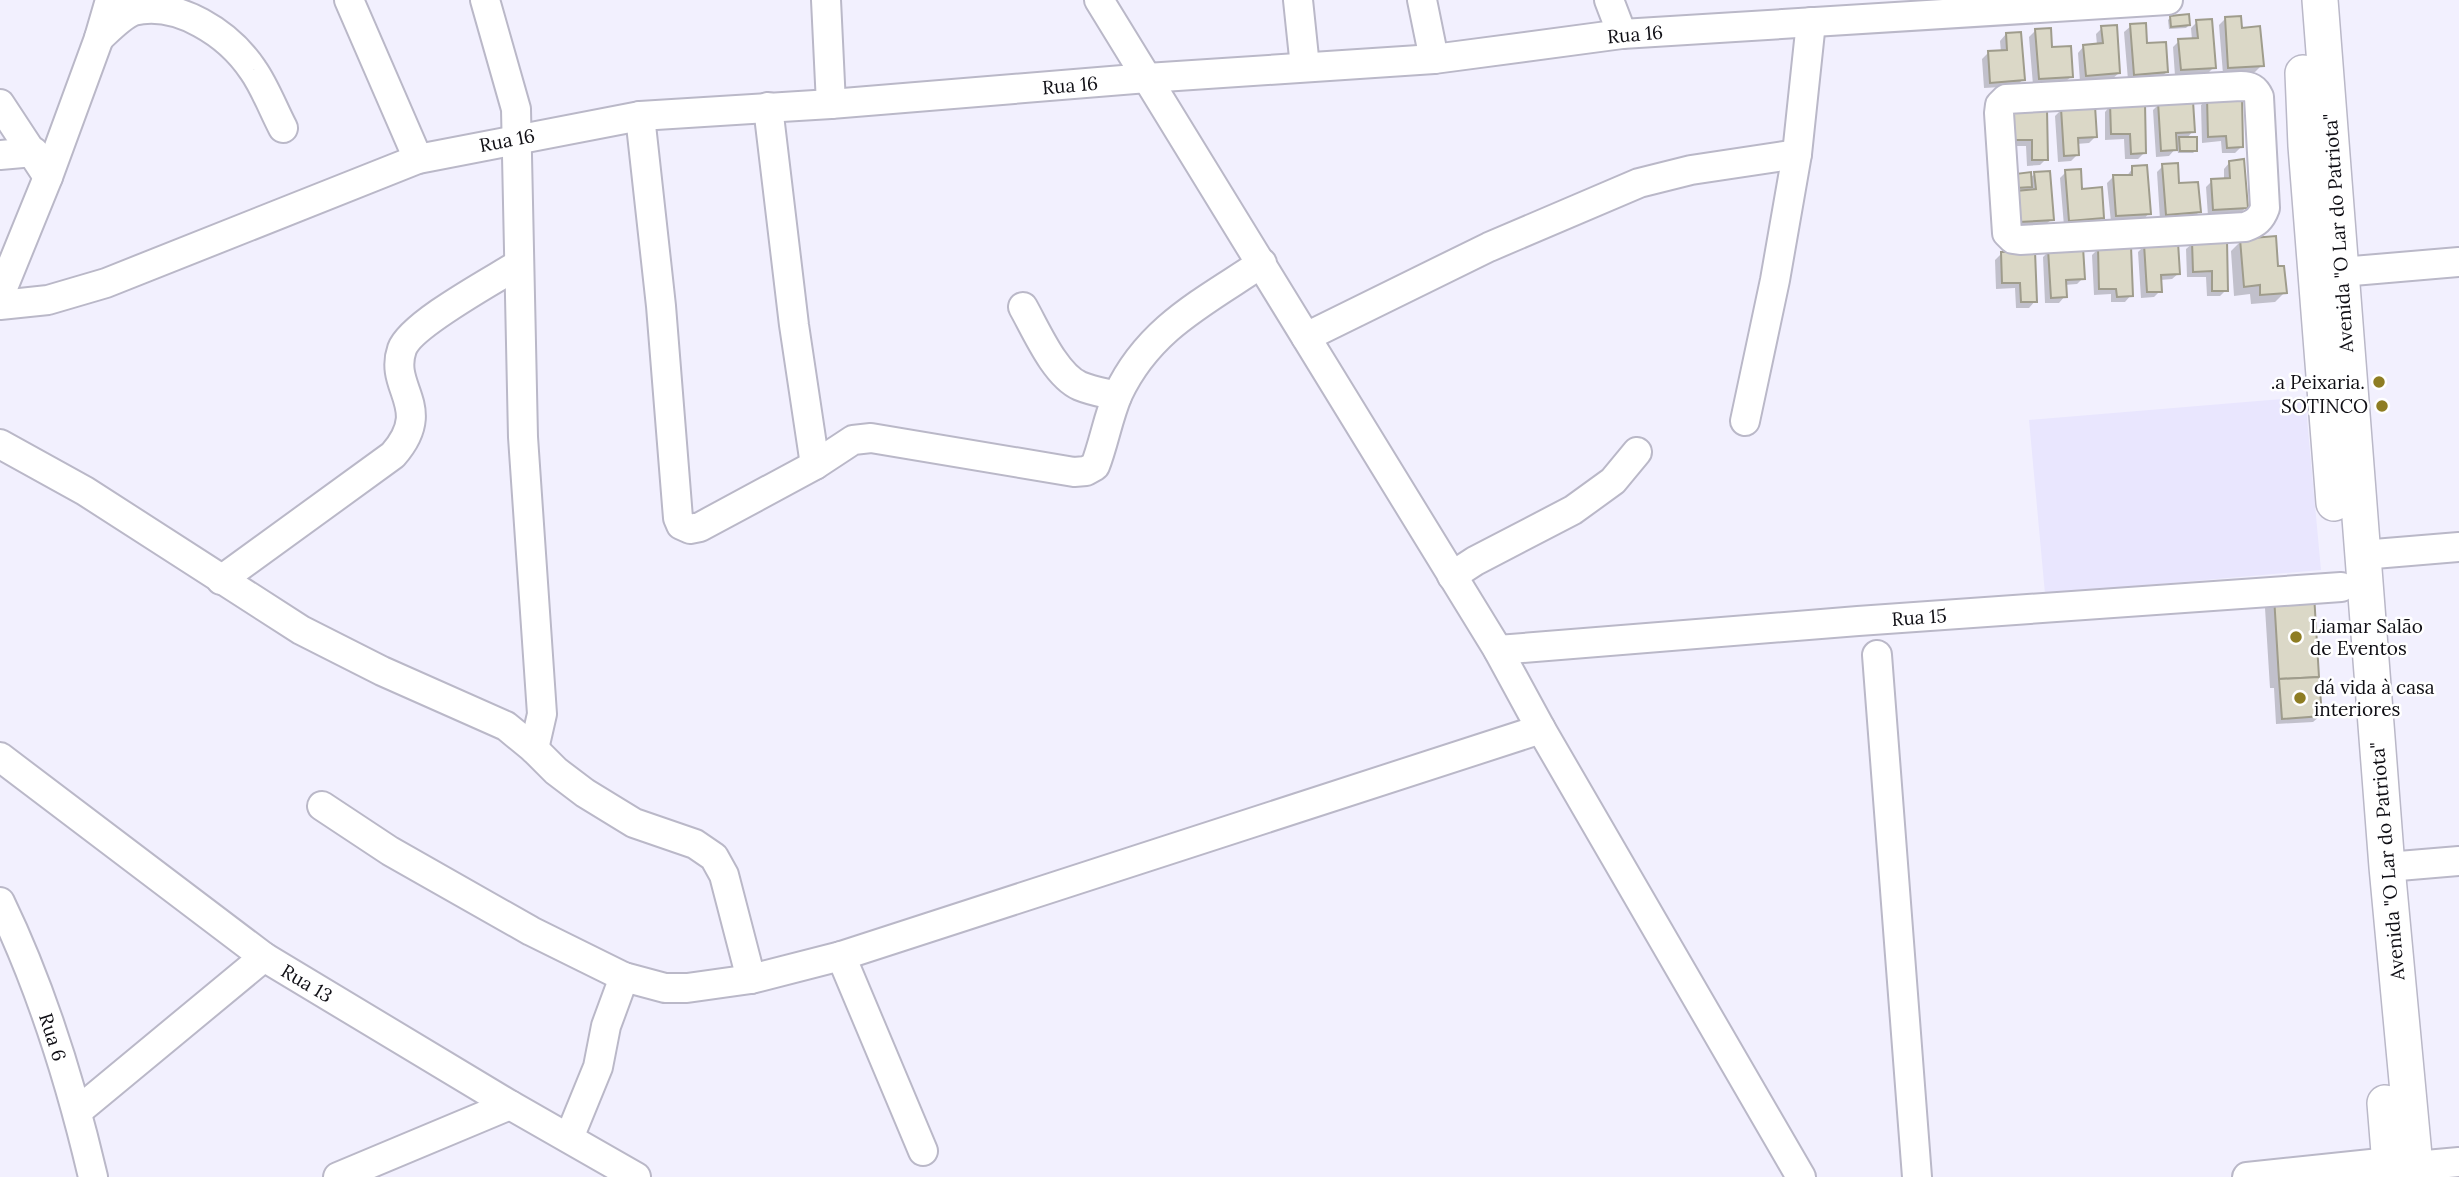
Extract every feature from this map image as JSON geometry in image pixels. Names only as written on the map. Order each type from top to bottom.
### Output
[{"type":"main road","name":"Avenida \"O Lar do Patriota\"","points":[[2299,0],[2306,146],[2341,587],[2403,1171]]},
{"type":"main road","name":"Avenida \"O Lar do Patriota\"","points":[[2320,0],[2387,867],[2403,1171]]},
{"type":"street","points":[[0,295],[48,177],[99,38],[110,0]]},
{"type":"street","points":[[349,0],[418,159]]},
{"type":"street","points":[[485,0],[516,109],[523,437],[542,714],[534,749]]},
{"type":"street","points":[[826,0],[831,104]]},
{"type":"street","points":[[1099,0],[1498,650],[1801,1177]]},
{"type":"street","points":[[1298,0],[1305,67]]},
{"type":"street","points":[[1422,0],[1434,59]]},
{"type":"street","points":[[1609,0],[1622,34]]},
{"type":"street","name":"Rua 16","points":[[0,305],[48,300],[106,283],[418,159],[640,116],[1434,59],[1622,34],[2168,0]]},
{"type":"street","points":[[99,38],[130,11],[149,5],[167,5],[202,19],[230,42],[254,70],[283,128]]},
{"type":"street","points":[[1745,421],[1775,280],[1797,154],[1811,22]]},
{"type":"street","points":[[2249,86],[2256,90],[2259,97],[2262,149],[2265,208],[2254,224],[2245,227],[2020,240],[2013,239],[2007,233],[1999,113],[2000,105],[2006,99],[2249,86]]},
{"type":"street","points":[[0,104],[48,177]]},
{"type":"street","points":[[768,107],[794,325],[815,464]]},
{"type":"street","points":[[640,116],[661,306],[678,518],[681,525],[690,529],[700,527],[853,440],[871,438],[1074,472],[1086,471],[1094,466],[1117,396],[1136,361],[1154,339],[1177,319],[1262,263]]},
{"type":"street","points":[[2262,149],[2306,146]]},
{"type":"street","points":[[0,155],[34,152]]},
{"type":"street","points":[[1306,337],[1489,247],[1639,183],[1691,170],[1797,154]]},
{"type":"street","points":[[2342,272],[2459,262]]},
{"type":"street","points":[[221,580],[393,455],[410,430],[411,412],[400,369],[402,348],[421,325],[519,264]]},
{"type":"street","points":[[1023,307],[1047,351],[1066,376],[1079,385],[1117,396]]},
{"type":"street","points":[[0,444],[85,491],[301,630],[382,671],[506,726],[585,793],[634,823],[695,844],[714,858],[724,875],[751,979]]},
{"type":"street","points":[[1452,576],[1581,505],[1613,481],[1637,452]]},
{"type":"street","points":[[2362,555],[2459,547]]},
{"type":"street","name":"Rua 15","points":[[1498,650],[2341,587]]},
{"type":"street","points":[[1877,654],[1917,1177]]},
{"type":"street","points":[[321,806],[390,851],[531,931],[624,977],[665,988],[751,979],[841,956],[1541,729]]},
{"type":"street","name":"Rua 13","points":[[0,757],[264,957],[510,1105],[636,1177]]},
{"type":"street","points":[[2387,867],[2459,861]]},
{"type":"street","name":"Rua 6","points":[[0,902],[23,949],[78,1111],[93,1177]]},
{"type":"street","points":[[841,956],[923,1151]]},
{"type":"street","points":[[78,1111],[264,957]]},
{"type":"street","points":[[569,1138],[598,1067],[606,1026],[624,977]]},
{"type":"street","points":[[338,1177],[510,1105]]},
{"type":"street","points":[[2247,1177],[2403,1171],[2459,1162]]},
{"type":"shaded area","points":[[2305,397],[2321,570],[2045,594],[2029,420]]},
{"type":"building","points":[[2189,14],[2190,25],[2171,27],[2170,16]]},
{"type":"building","points":[[2241,16],[2242,28],[2260,26],[2264,66],[2228,68],[2225,17]]},
{"type":"building","points":[[2212,19],[2216,68],[2181,70],[2178,39],[2198,38],[2196,20]]},
{"type":"building","points":[[2146,23],[2147,43],[2166,42],[2168,72],[2134,75],[2130,24]]},
{"type":"building","points":[[2117,25],[2120,73],[2086,76],[2083,45],[2103,43],[2101,26]]},
{"type":"building","points":[[2051,28],[2052,47],[2071,46],[2073,77],[2039,79],[2035,29]]},
{"type":"building","points":[[2021,32],[2025,80],[1990,83],[1988,51],[2007,50],[2006,33]]},
{"type":"building","points":[[2242,96],[2243,147],[2227,148],[2226,136],[2208,137],[2207,97]]},
{"type":"building","points":[[2193,101],[2195,132],[2176,133],[2177,150],[2161,151],[2158,102]]},
{"type":"building","points":[[2110,103],[2145,103],[2146,153],[2131,154],[2130,134],[2111,134]]},
{"type":"building","points":[[2095,106],[2097,137],[2078,138],[2079,155],[2064,156],[2061,108]]},
{"type":"building","points":[[2047,109],[2048,160],[2032,160],[2032,140],[2013,140],[2012,110]]},
{"type":"building","points":[[2179,137],[2197,137],[2197,151],[2180,151]]},
{"type":"building","points":[[2244,159],[2248,208],[2213,210],[2211,179],[2230,178],[2229,161]]},
{"type":"building","points":[[2178,163],[2179,183],[2198,182],[2201,212],[2166,215],[2162,164]]},
{"type":"building","points":[[2147,165],[2151,214],[2116,216],[2113,175],[2132,175],[2132,166]]},
{"type":"building","points":[[2081,169],[2082,189],[2102,187],[2104,218],[2069,221],[2065,170]]},
{"type":"building","points":[[2050,171],[2054,220],[2019,222],[2016,191],[2036,189],[2034,172]]},
{"type":"building","points":[[2031,172],[2032,187],[2016,188],[2015,174]]},
{"type":"building","points":[[2276,236],[2278,266],[2284,266],[2287,293],[2260,295],[2260,285],[2244,287],[2240,239]]},
{"type":"building","points":[[2227,240],[2228,291],[2212,291],[2212,271],[2193,272],[2192,241]]},
{"type":"building","points":[[2178,242],[2180,274],[2161,275],[2162,292],[2147,292],[2144,244]]},
{"type":"building","points":[[2131,246],[2133,296],[2117,297],[2116,289],[2099,289],[2098,247]]},
{"type":"building","points":[[2083,247],[2085,279],[2066,280],[2067,297],[2051,298],[2048,249]]},
{"type":"building","points":[[2035,251],[2037,302],[2021,302],[2020,283],[2002,283],[2001,252]]},
{"type":"building","name":"Liamar Salão de Eventos","points":[[2314,594],[2319,677],[2279,679],[2274,596]]},
{"type":"building","name":"dá vida à casa interiores","points":[[2319,677],[2322,716],[2282,719],[2279,679]]},
{"type":"place","name":".a Peixaria.","points":[[2379,382]]},
{"type":"place","name":"SOTINCO","points":[[2382,406]]},
{"type":"place","name":"Liamar Salão de Eventos","points":[[2296,637]]},
{"type":"place","name":"dá vida à casa interiores","points":[[2300,698]]}]
